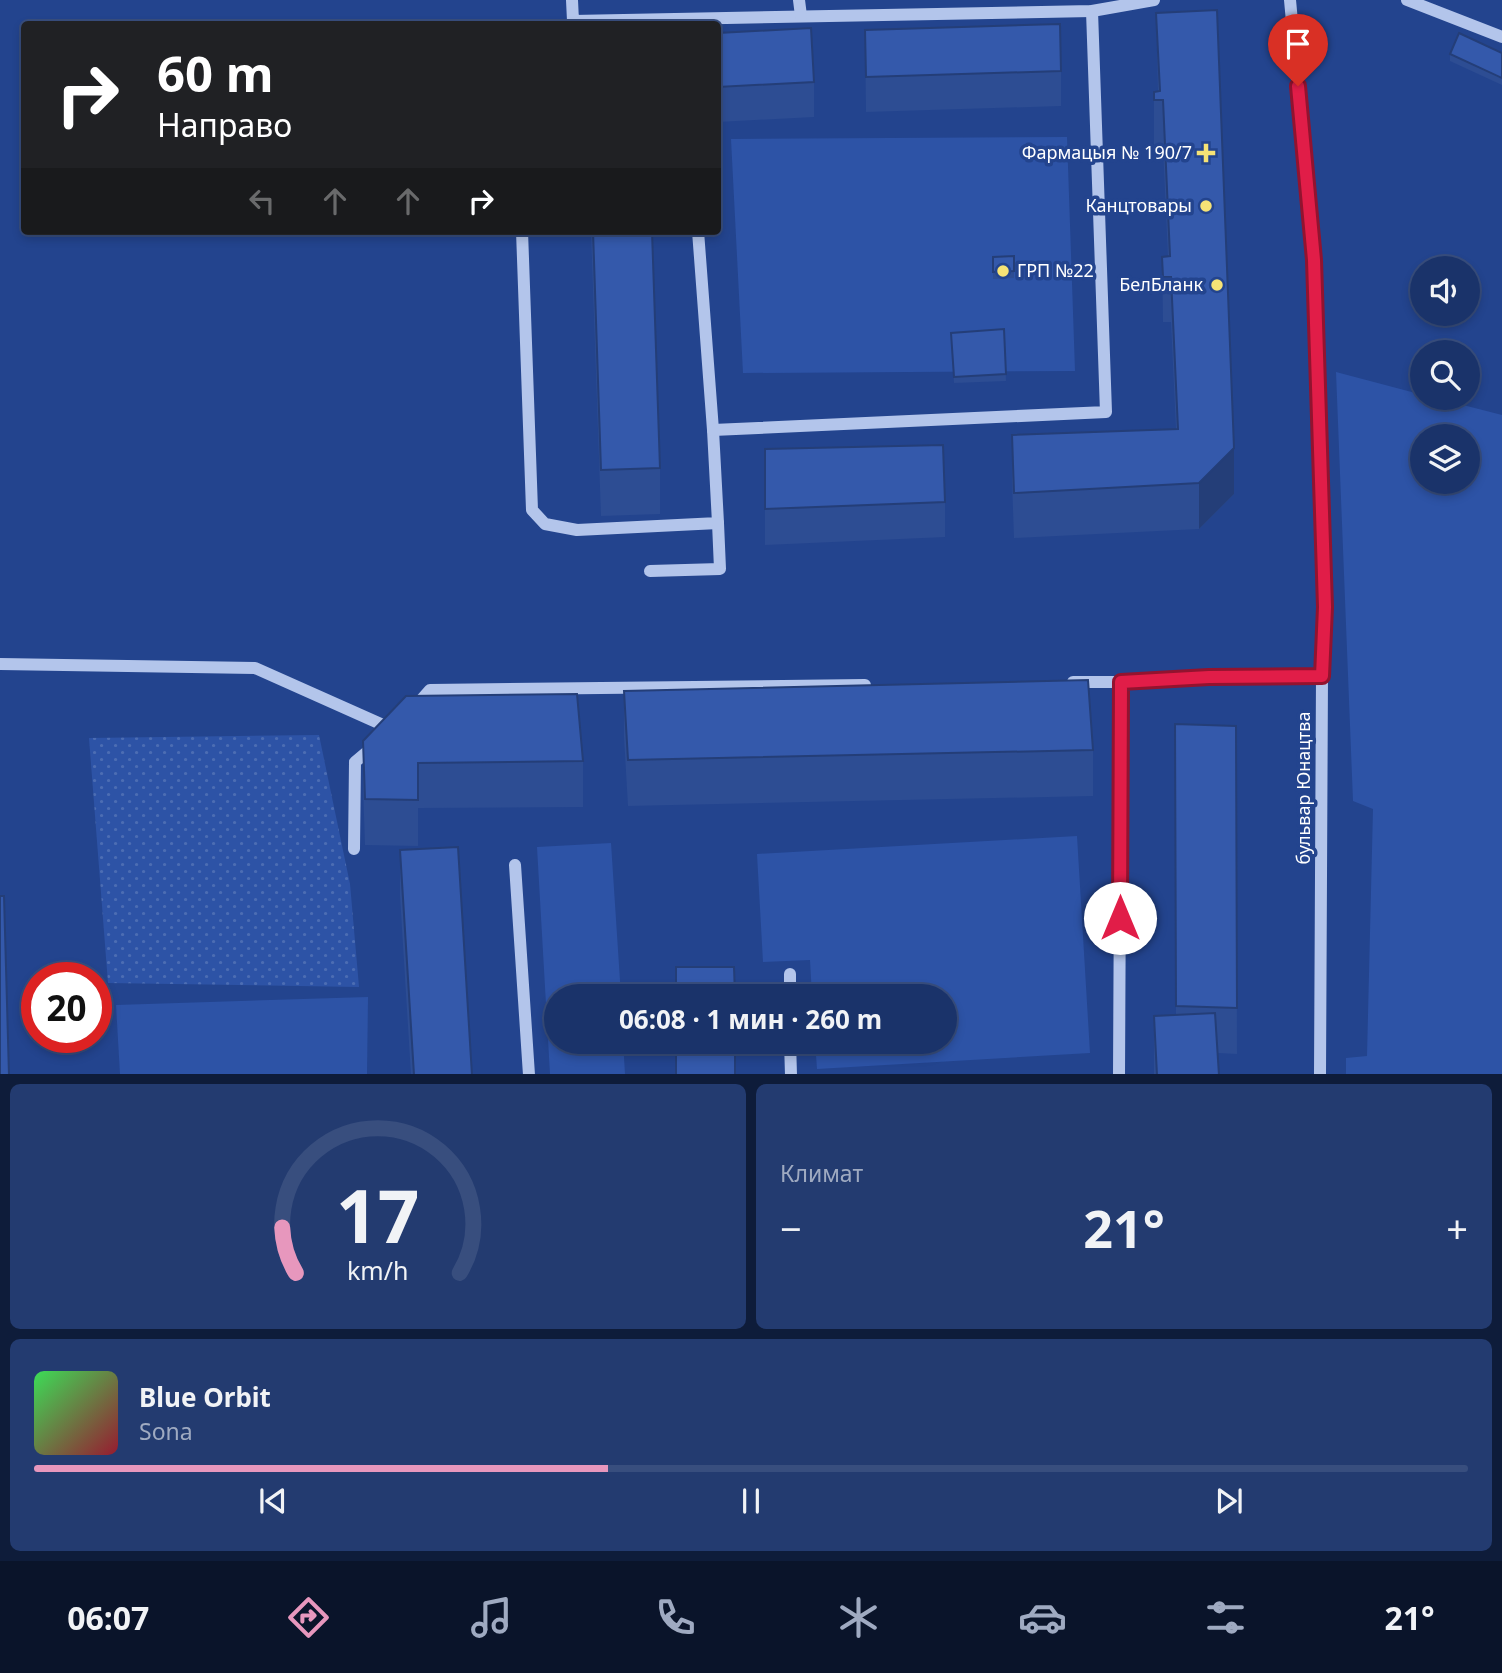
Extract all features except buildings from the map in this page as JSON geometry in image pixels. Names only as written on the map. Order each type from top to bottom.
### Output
[{"type":"street","points":[[572,0],[573,21],[1092,11],[1154,0]]},
{"type":"street","points":[[799,0],[801,16]]},
{"type":"street","name":"бульвар Юнацтва","points":[[1290,0],[1314,260],[1325,607],[1322,676],[1320,1074]]},
{"type":"street","points":[[1408,0],[1502,37]]},
{"type":"street","points":[[713,430],[1106,411],[1092,11]]},
{"type":"street","points":[[522,235],[532,510],[545,524],[577,530],[718,523]]},
{"type":"street","points":[[650,570],[720,569],[698,235]]},
{"type":"street","points":[[0,664],[256,668],[393,729]]},
{"type":"street","points":[[1067,682],[1322,676]]},
{"type":"street","points":[[1119,1074],[1121,682]]},
{"type":"street","points":[[354,849],[355,762],[393,729],[430,690],[877,685]]},
{"type":"street","points":[[515,865],[529,1074]]},
{"type":"street","points":[[790,974],[790,984]]},
{"type":"street","points":[[790,1054],[791,1074]]},
{"type":"shaded area","points":[[1067,137],[1075,371],[743,373],[731,139]]},
{"type":"shaded area","points":[[1336,372],[1410,392],[1410,410],[1480,409],[1502,415],[1502,1074],[1346,1074],[1346,1058],[1367,1056],[1373,809],[1353,801]]},
{"type":"shaded area","points":[[319,735],[350,884],[359,987],[112,983],[112,962],[106,962],[89,738]]},
{"type":"shaded area","points":[[1077,836],[1090,1053],[817,1069],[816,1054],[957,1054],[957,984],[811,984],[810,960],[763,962],[757,854]]},
{"type":"shaded area","points":[[611,843],[620,984],[545,984],[537,847]]},
{"type":"shaded area","points":[[368,997],[367,1074],[120,1074],[116,1005]]},
{"type":"shaded area","points":[[549,1054],[624,1054],[625,1074],[550,1074]]},
{"type":"place","name":"Фармацыя № 190/7","points":[[1206,153]]},
{"type":"place","name":"Канцтовары","points":[[1206,206]]},
{"type":"place","name":"ГРП №22","points":[[1003,271]]},
{"type":"place","name":"БелБланк","points":[[1217,285]]},
{"type":"route","points":[[1120,918],[1121,682],[1209,677],[1322,676],[1325,607],[1314,260],[1298,86]]}]
